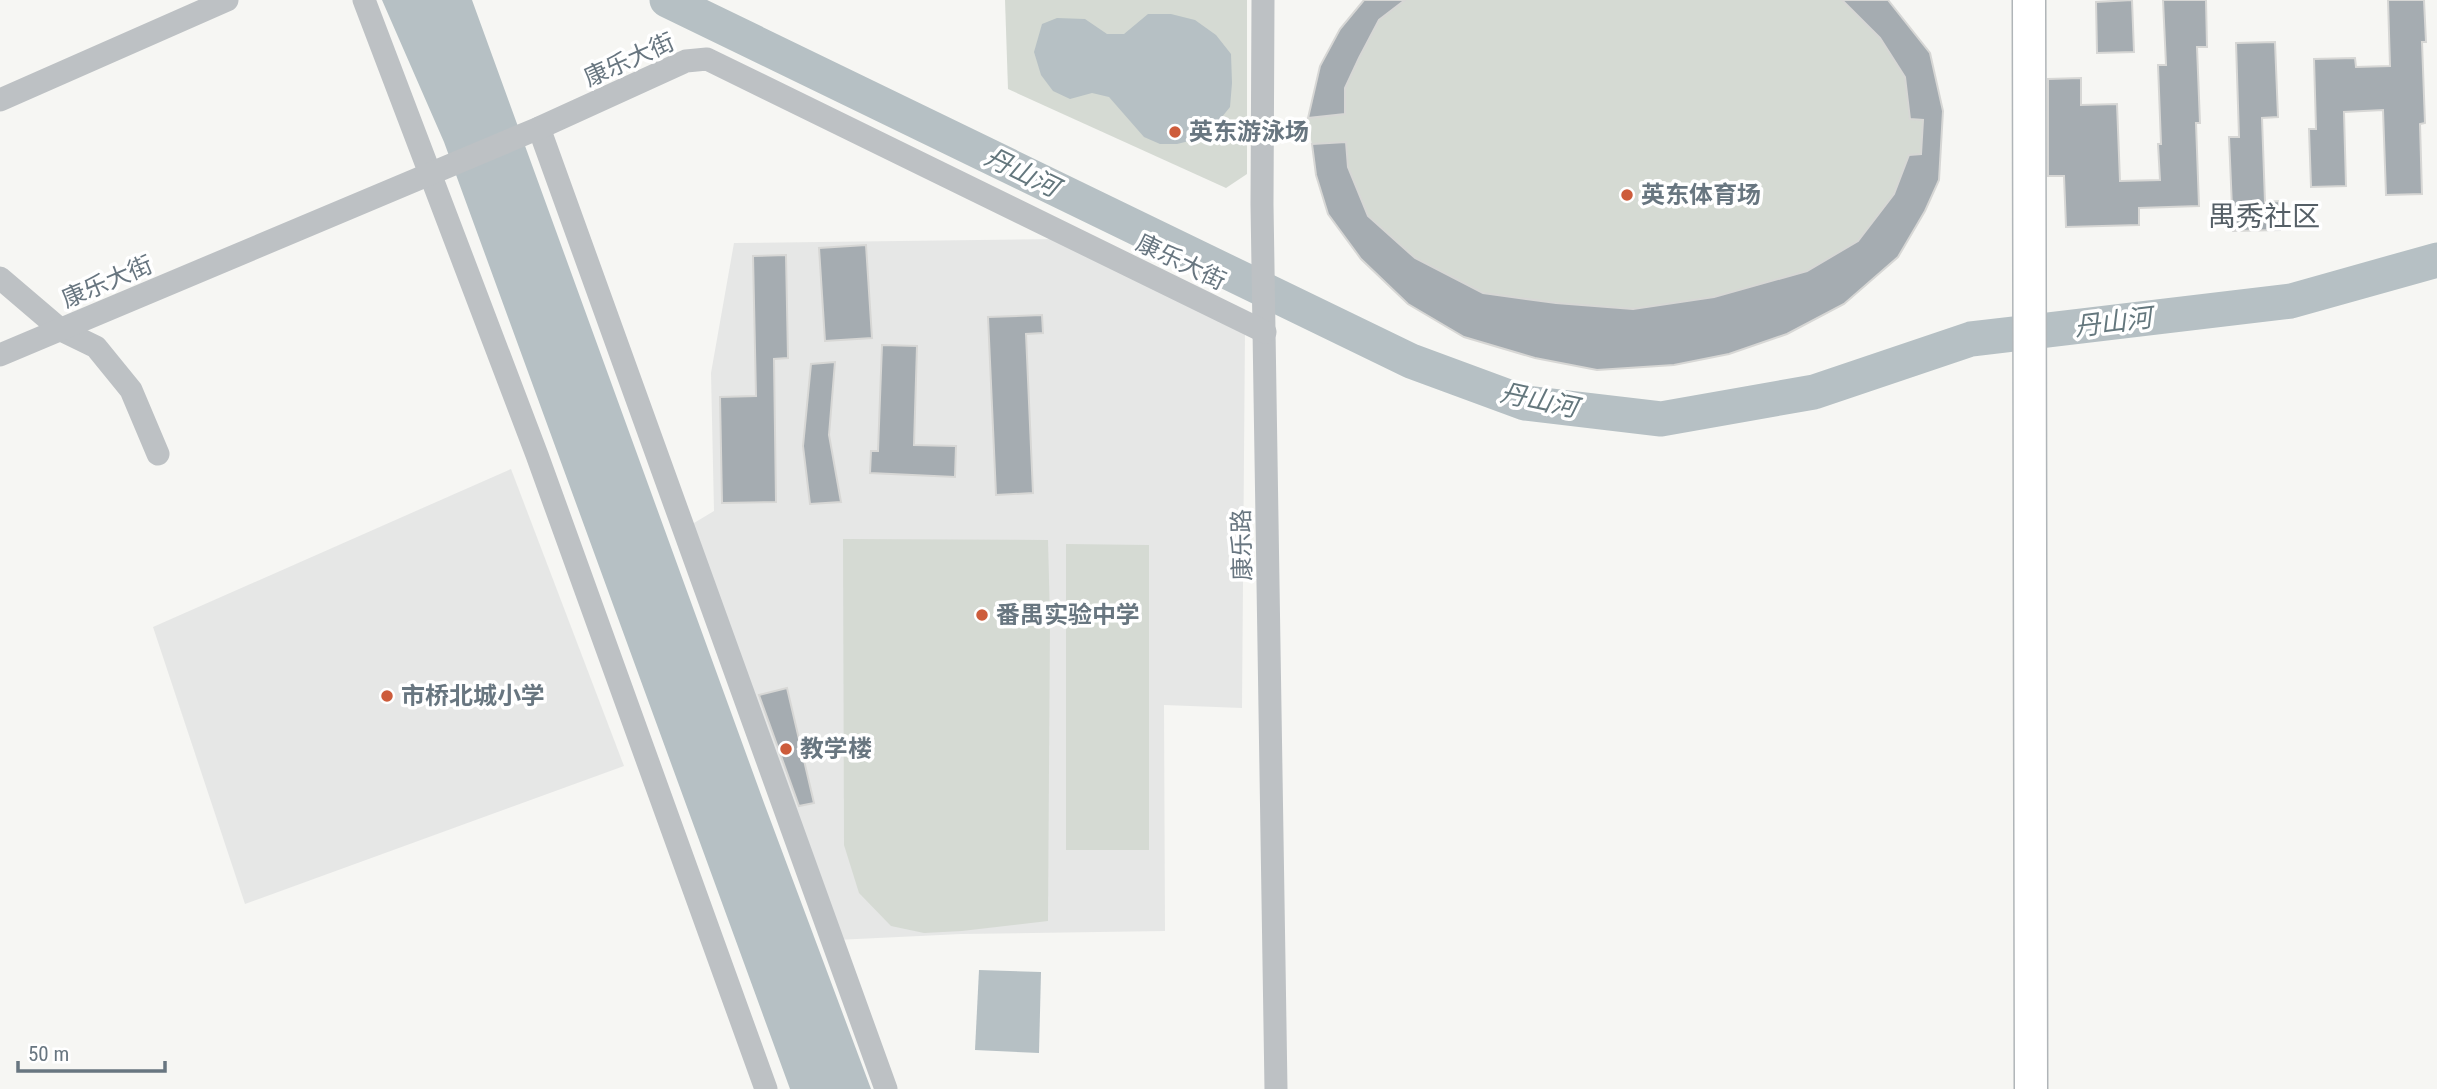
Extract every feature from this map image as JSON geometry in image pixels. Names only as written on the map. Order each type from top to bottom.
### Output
[{"type":"street","points":[[0,100],[227,0]]},
{"type":"street","points":[[364,0],[438,170],[537,455],[765,1089]]},
{"type":"street","name":"康乐路","points":[[1263,0],[1262,204],[1276,1089]]},
{"type":"street","points":[[2029,0],[2031,1089]]},
{"type":"street","name":"康乐大街","points":[[0,355],[538,128],[686,61],[707,59],[1265,322]]},
{"type":"street","points":[[538,128],[886,1089]]},
{"type":"street","points":[[0,278],[61,330],[96,347],[131,390],[158,454]]},
{"type":"shaded area","points":[[382,0],[472,0],[871,1089],[790,1089],[444,142]]},
{"type":"shaded area","name":"英东游泳场","points":[[1005,0],[1247,0],[1247,174],[1226,188],[1008,89]]},
{"type":"shaded area","name":"英东体育场","points":[[1364,0],[1888,0],[1930,53],[1939,180],[1925,211],[1898,257],[1844,304],[1787,334],[1729,354],[1674,365],[1597,370],[1535,358],[1464,337],[1408,304],[1361,259],[1328,214],[1316,175],[1308,118]]},
{"type":"shaded area","points":[[1148,14],[1171,14],[1195,20],[1216,35],[1231,54],[1230,107],[1201,138],[1177,144],[1160,144],[1144,137],[1109,97],[1092,93],[1070,99],[1053,91],[1041,75],[1034,52],[1042,24],[1057,18],[1085,19],[1107,34],[1124,34]]},
{"type":"shaded area","name":"番禺实验中学","points":[[1060,239],[1245,331],[1242,708],[1164,705],[1165,931],[961,934],[836,940],[689,526],[714,511],[711,373],[734,243]]},
{"type":"shaded area","name":"市桥北城小学","points":[[511,469],[624,766],[245,904],[153,627]]},
{"type":"shaded area","points":[[843,539],[1048,540],[1048,921],[924,933],[891,926],[859,893],[844,845]]},
{"type":"shaded area","points":[[1066,544],[1149,545],[1149,850],[1066,850]]},
{"type":"shaded area","points":[[979,970],[1041,972],[1039,1053],[975,1050]]},
{"type":"building","points":[[1364,0],[1405,0],[1379,20],[1359,58],[1345,88],[1345,114],[1308,118],[1320,66],[1340,29]]},
{"type":"building","points":[[1842,0],[1888,0],[1930,53],[1943,111],[1939,180],[1925,211],[1898,257],[1844,304],[1787,334],[1729,354],[1674,365],[1597,370],[1535,358],[1464,337],[1408,304],[1361,259],[1328,214],[1316,175],[1312,144],[1346,142],[1348,167],[1368,216],[1415,258],[1483,293],[1556,303],[1633,309],[1714,297],[1807,271],[1858,241],[1894,194],[1909,155],[1921,154],[1923,120],[1910,119],[1905,77],[1880,38]]},
{"type":"building","points":[[2132,0],[2134,52],[2097,53],[2096,2]]},
{"type":"building","points":[[2163,0],[2206,0],[2207,47],[2197,47],[2199,206],[2139,208],[2139,225],[2066,227],[2064,176],[2048,176],[2048,79],[2081,78],[2081,105],[2117,104],[2120,181],[2160,180],[2158,65],[2166,65]]},
{"type":"building","points":[[2388,0],[2424,0],[2426,42],[2422,42],[2425,123],[2420,124],[2422,194],[2386,195],[2383,110],[2344,112],[2346,186],[2311,187],[2309,129],[2316,129],[2314,59],[2355,58],[2356,67],[2390,66]]},
{"type":"building","points":[[2275,42],[2278,117],[2262,118],[2265,202],[2279,201],[2280,230],[2233,231],[2229,137],[2239,137],[2236,43]]},
{"type":"building","points":[[866,245],[872,338],[825,341],[819,248]]},
{"type":"building","points":[[786,255],[788,358],[774,359],[776,502],[722,503],[720,397],[756,396],[753,256]]},
{"type":"building","points":[[1042,315],[1043,333],[1026,334],[1033,493],[996,495],[988,317]]},
{"type":"building","points":[[882,345],[917,346],[914,445],[956,446],[955,477],[870,473],[871,451],[878,451]]},
{"type":"building","points":[[835,362],[829,435],[841,502],[810,504],[803,446],[811,364]]},
{"type":"building","name":"教学楼","points":[[787,688],[814,803],[799,806],[759,695]]},
{"type":"waterway","name":"丹山河","points":[[667,0],[1411,361],[1525,403],[1661,419],[1814,392],[1971,339],[2291,301],[2437,260]]},
{"type":"place","name":"英东游泳场","points":[[1175,132]]},
{"type":"place","name":"英东体育场","points":[[1627,195]]},
{"type":"place","name":"番禺实验中学","points":[[982,615]]},
{"type":"place","name":"市桥北城小学","points":[[387,696]]},
{"type":"place","name":"教学楼","points":[[786,749]]},
{"type":"district","name":"禺秀社区","points":[[2264,216]]}]
